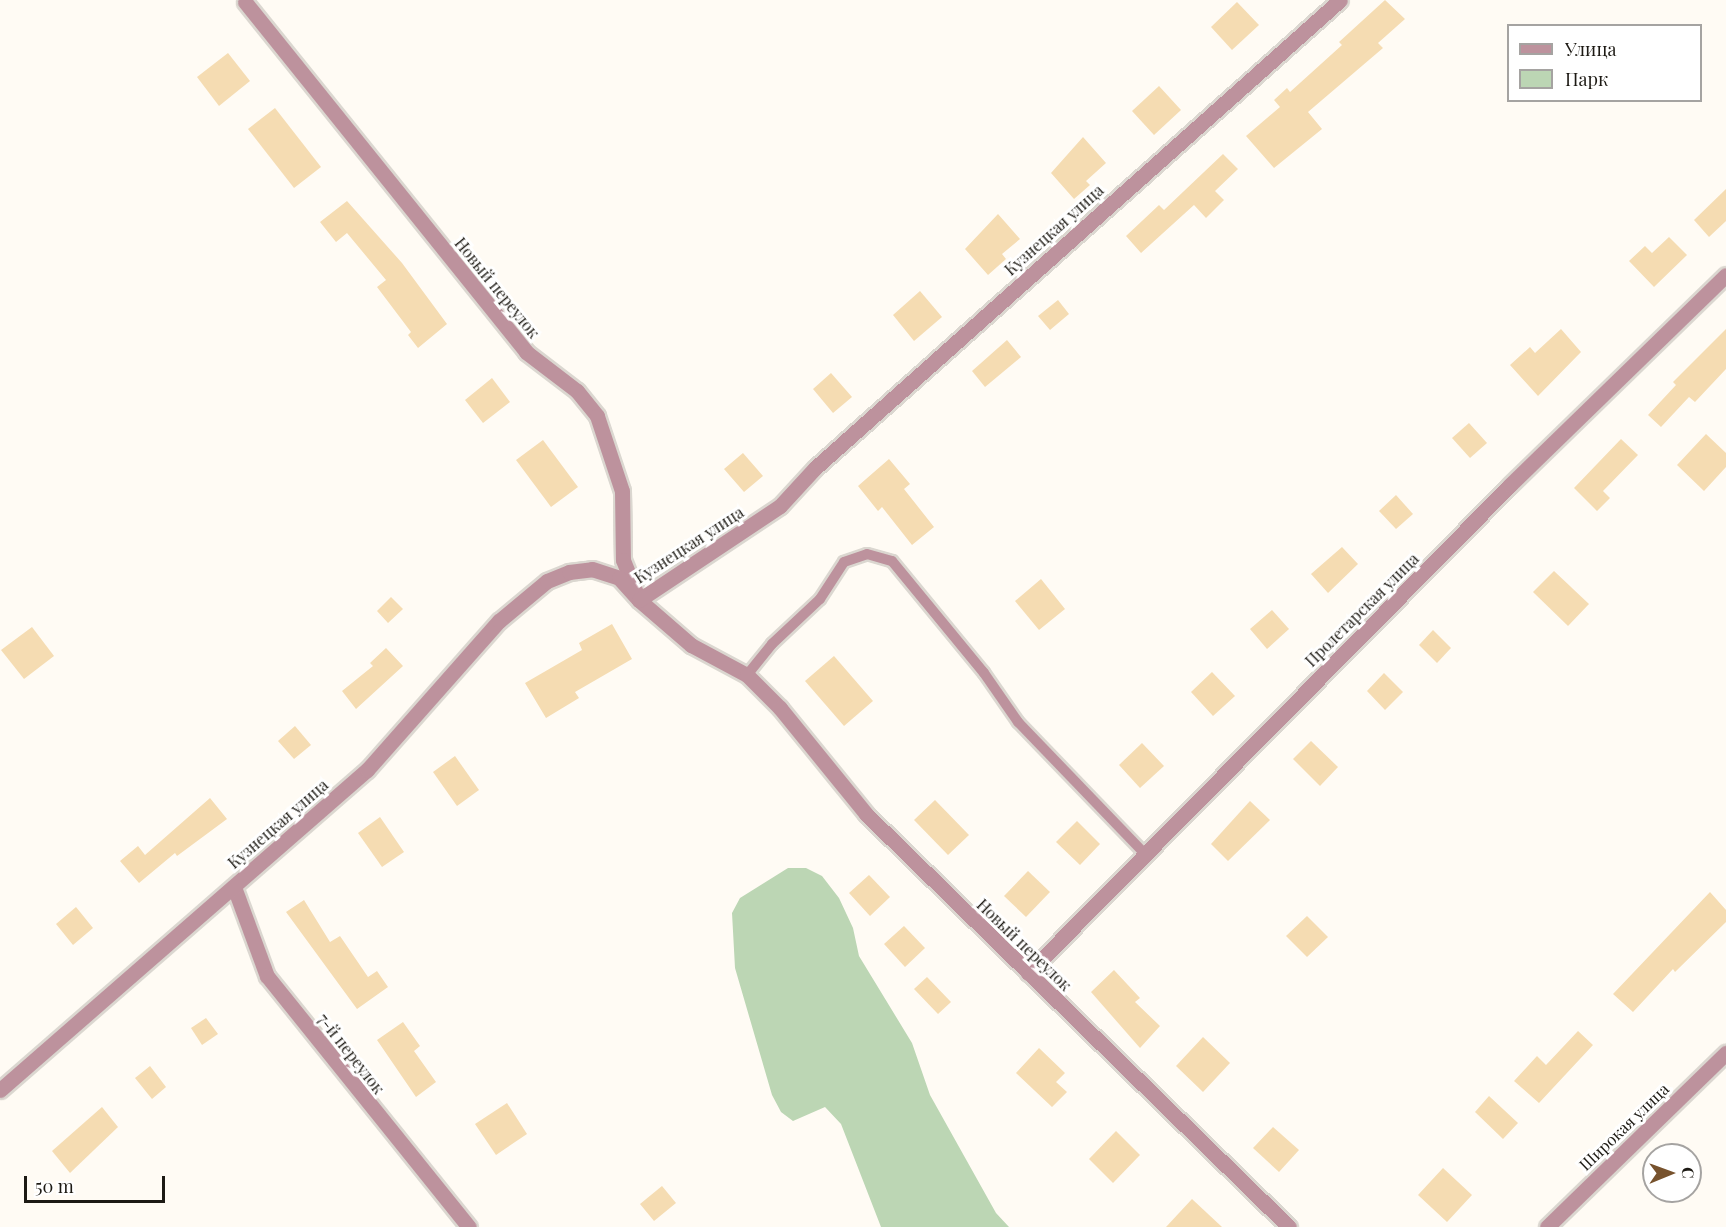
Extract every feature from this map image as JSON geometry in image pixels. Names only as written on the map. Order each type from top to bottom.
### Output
[{"type":"street","name":"Кузнецкая улица","points":[[0,1090],[367,770],[499,621],[547,580],[569,572],[592,569],[619,578],[639,600],[780,507],[814,468],[1340,0]]},
{"type":"street","name":"Новый переулок","points":[[246,3],[526,352],[577,391],[597,416],[622,491],[623,560],[639,600],[691,645],[747,675],[780,708],[866,814],[1289,1227]]},
{"type":"street","name":"Пролетарская улица","points":[[1028,973],[1510,485],[1726,275]]},
{"type":"street","name":"7-й переулок","points":[[234,887],[267,976],[469,1227]]},
{"type":"street","name":"Широкая улица","points":[[1547,1227],[1726,1053]]},
{"type":"lane","points":[[747,675],[771,644],[820,600],[844,562],[867,554],[892,561],[984,673],[1018,722],[1146,855]]},
{"type":"green space","points":[[788,868],[806,868],[822,876],[839,898],[853,928],[859,956],[912,1043],[930,1095],[996,1213],[1009,1227],[881,1227],[841,1124],[825,1107],[793,1121],[781,1112],[772,1095],[735,968],[732,913],[740,898]]},
{"type":"building","points":[[1385,0],[1405,19],[1378,43],[1383,48],[1308,112],[1322,129],[1274,168],[1246,136],[1280,107],[1274,100],[1287,88],[1290,92],[1342,45],[1339,42]]},
{"type":"building","points":[[1237,2],[1259,25],[1232,50],[1211,27]]},
{"type":"building","points":[[228,53],[250,81],[219,106],[197,77]]},
{"type":"building","points":[[1159,86],[1181,110],[1154,135],[1132,111]]},
{"type":"building","points":[[275,108],[321,167],[294,188],[248,129]]},
{"type":"building","points":[[1083,137],[1106,163],[1086,181],[1090,185],[1074,199],[1051,173]]},
{"type":"building","points":[[1223,154],[1238,169],[1215,191],[1224,200],[1206,218],[1194,205],[1141,253],[1126,236],[1159,205],[1164,210]]},
{"type":"building","points":[[1726,189],[1726,221],[1709,237],[1694,220]]},
{"type":"building","points":[[347,201],[402,263],[447,324],[418,348],[408,335],[411,332],[377,287],[386,280],[347,233],[336,242],[320,222]]},
{"type":"building","points":[[998,214],[1020,239],[1002,254],[1006,259],[988,275],[965,249]]},
{"type":"building","points":[[1669,237],[1687,255],[1654,287],[1629,261],[1645,246],[1652,253]]},
{"type":"building","points":[[920,291],[942,317],[914,341],[893,315]]},
{"type":"building","points":[[1058,300],[1069,314],[1050,330],[1038,316]]},
{"type":"building","points":[[1561,329],[1581,352],[1538,396],[1510,365],[1530,347],[1535,353]]},
{"type":"building","points":[[1726,329],[1726,369],[1695,402],[1689,397],[1661,427],[1648,415],[1676,385],[1673,382]]},
{"type":"building","points":[[1007,340],[1021,357],[985,387],[972,371]]},
{"type":"building","points":[[831,373],[852,397],[833,413],[813,389]]},
{"type":"building","points":[[492,378],[510,402],[483,423],[465,400]]},
{"type":"building","points":[[1469,423],[1487,443],[1470,458],[1452,438]]},
{"type":"building","points":[[1706,434],[1726,453],[1726,467],[1704,491],[1677,465]]},
{"type":"building","points":[[1621,439],[1638,455],[1603,491],[1610,498],[1597,511],[1574,488]]},
{"type":"building","points":[[543,440],[578,487],[551,507],[516,460]]},
{"type":"building","points":[[743,453],[763,476],[744,492],[724,469]]},
{"type":"building","points":[[889,459],[910,484],[904,489],[934,527],[912,545],[882,507],[878,511],[858,486]]},
{"type":"building","points":[[1396,495],[1413,514],[1396,529],[1379,511]]},
{"type":"building","points":[[1342,547],[1358,564],[1328,593],[1311,574]]},
{"type":"building","points":[[1554,571],[1589,604],[1568,626],[1533,592]]},
{"type":"building","points":[[1041,579],[1065,609],[1039,630],[1015,601]]},
{"type":"building","points":[[391,597],[403,609],[388,623],[377,611]]},
{"type":"building","points":[[1272,610],[1289,629],[1267,649],[1250,629]]},
{"type":"building","points":[[612,624],[632,659],[575,692],[579,698],[546,718],[525,683],[582,650],[579,643]]},
{"type":"building","points":[[32,627],[54,656],[24,679],[1,650]]},
{"type":"building","points":[[1433,630],[1451,648],[1437,663],[1419,645]]},
{"type":"building","points":[[386,648],[403,666],[356,709],[342,691],[373,666],[370,663]]},
{"type":"building","points":[[834,656],[873,701],[844,726],[805,681]]},
{"type":"building","points":[[1212,672],[1235,696],[1213,716],[1191,692]]},
{"type":"building","points":[[1384,673],[1403,692],[1385,710],[1367,691]]},
{"type":"building","points":[[295,726],[311,745],[294,759],[278,741]]},
{"type":"building","points":[[1311,741],[1338,767],[1320,786],[1293,759]]},
{"type":"building","points":[[1142,743],[1164,766],[1140,788],[1119,765]]},
{"type":"building","points":[[455,756],[479,790],[457,806],[433,772]]},
{"type":"building","points":[[210,798],[227,819],[177,856],[175,853],[139,883],[120,861],[138,846],[145,855]]},
{"type":"building","points":[[935,800],[969,835],[948,855],[914,820]]},
{"type":"building","points":[[1250,801],[1270,820],[1228,861],[1211,844]]},
{"type":"building","points":[[380,817],[404,852],[382,867],[358,833]]},
{"type":"building","points":[[1077,821],[1100,844],[1080,865],[1056,842]]},
{"type":"building","points":[[1028,871],[1050,892],[1026,917],[1004,896]]},
{"type":"building","points":[[869,875],[890,897],[870,916],[849,893]]},
{"type":"building","points":[[1710,892],[1726,910],[1726,922],[1675,972],[1673,969],[1633,1012],[1613,994]]},
{"type":"building","points":[[304,900],[330,942],[340,936],[368,977],[377,971],[388,987],[357,1009],[286,912]]},
{"type":"building","points":[[76,907],[93,928],[73,945],[56,924]]},
{"type":"building","points":[[1307,916],[1328,937],[1307,957],[1286,936]]},
{"type":"building","points":[[904,926],[925,948],[905,967],[884,944]]},
{"type":"building","points":[[1114,970],[1140,998],[1135,1002],[1160,1026],[1140,1048],[1091,992]]},
{"type":"building","points":[[927,977],[951,1002],[938,1014],[914,989]]},
{"type":"building","points":[[206,1018],[218,1034],[202,1045],[191,1028]]},
{"type":"building","points":[[403,1022],[420,1046],[414,1051],[436,1082],[416,1097],[377,1040]]},
{"type":"building","points":[[1578,1031],[1593,1045],[1539,1103],[1514,1081],[1537,1056],[1546,1065]]},
{"type":"building","points":[[1203,1037],[1230,1063],[1203,1092],[1176,1066]]},
{"type":"building","points":[[1039,1048],[1065,1073],[1056,1082],[1067,1092],[1052,1107],[1016,1073]]},
{"type":"building","points":[[150,1066],[166,1087],[152,1099],[135,1078]]},
{"type":"building","points":[[1489,1096],[1518,1123],[1503,1139],[1475,1112]]},
{"type":"building","points":[[507,1103],[527,1134],[496,1155],[475,1124]]},
{"type":"building","points":[[102,1107],[118,1127],[70,1173],[52,1151]]},
{"type":"building","points":[[1273,1127],[1299,1150],[1279,1172],[1253,1148]]},
{"type":"building","points":[[1116,1131],[1140,1155],[1113,1183],[1089,1159]]},
{"type":"building","points":[[1443,1168],[1472,1195],[1447,1222],[1418,1195]]},
{"type":"building","points":[[662,1186],[676,1203],[654,1221],[640,1204]]},
{"type":"building","points":[[1192,1199],[1222,1227],[1166,1227]]}]
